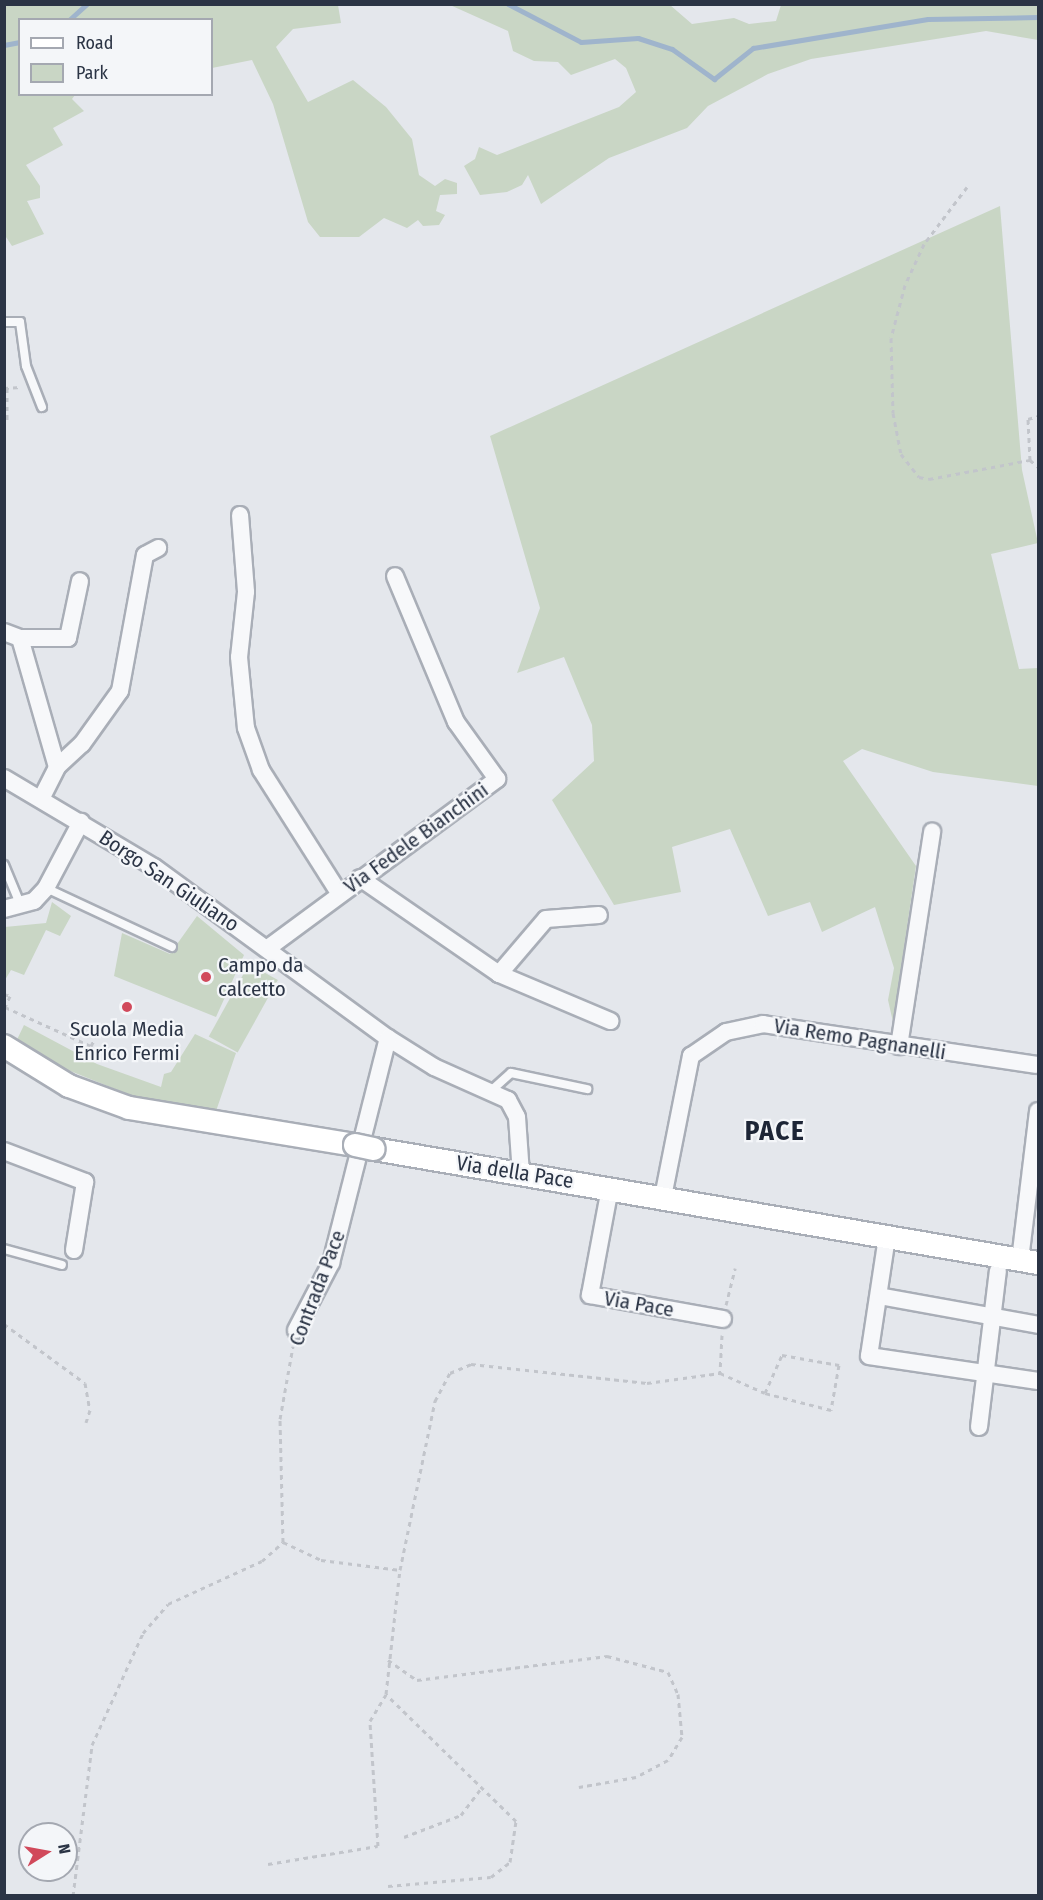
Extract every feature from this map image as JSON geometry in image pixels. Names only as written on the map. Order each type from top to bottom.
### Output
[{"type":"main road","name":"Via della Pace","points":[[4,1046],[69,1086],[129,1108],[663,1197],[1029,1262]]},
{"type":"street","points":[[240,515],[246,592],[239,657],[246,728],[261,770],[339,893]]},
{"type":"street","points":[[42,797],[57,767],[82,744],[120,691],[145,555],[158,548]]},
{"type":"street","name":"Via Fedele Bianchini","points":[[268,948],[339,893],[497,779],[456,722],[395,576]]},
{"type":"street","points":[[57,767],[12,635],[68,638],[80,581]]},
{"type":"street","name":"Borgo San Giuliano","points":[[4,778],[42,797],[81,822],[268,948],[388,1038],[434,1067],[493,1089],[517,1117],[521,1174]]},
{"type":"street","points":[[4,909],[22,906],[46,888],[81,822]]},
{"type":"street","points":[[899,1046],[932,832]]},
{"type":"street","points":[[360,878],[499,974],[609,1021]]},
{"type":"street","points":[[499,974],[546,918],[600,915]]},
{"type":"street","name":"Via Remo Pagnanelli","points":[[663,1197],[682,1082],[691,1056],[708,1041],[763,1024],[899,1046],[1038,1063]]},
{"type":"street","name":"Contrada Pace","points":[[296,1330],[331,1263],[388,1038]]},
{"type":"street","points":[[1029,1262],[1035,1206],[1038,1111]]},
{"type":"street","points":[[4,1150],[85,1182],[74,1250]]},
{"type":"street","name":"Via Pace","points":[[610,1188],[590,1295],[723,1319]]},
{"type":"street","points":[[887,1237],[869,1356],[1038,1381]]},
{"type":"street","points":[[979,1427],[998,1271]]},
{"type":"street","points":[[879,1296],[1038,1325]]},
{"type":"lane","points":[[4,322],[20,322],[26,366],[42,407]]},
{"type":"lane","points":[[4,865],[22,906]]},
{"type":"lane","points":[[46,888],[172,948]]},
{"type":"lane","points":[[493,1089],[511,1073],[587,1089]]},
{"type":"lane","points":[[4,1249],[63,1265]]},
{"type":"path","points":[[967,187],[924,244],[905,285],[891,338],[893,413],[901,454],[920,477],[930,479],[1030,460]]},
{"type":"path","points":[[7,421],[6,388],[27,387]]},
{"type":"path","points":[[1038,416],[1028,419],[1030,460],[1038,467]]},
{"type":"path","points":[[4,994],[10,996],[5,1007],[91,1046],[95,1038]]},
{"type":"path","points":[[720,1373],[723,1319],[735,1268]]},
{"type":"path","points":[[4,1324],[85,1383],[90,1410],[86,1422]]},
{"type":"path","name":"Contrada Pace","points":[[283,1542],[280,1419],[296,1330]]},
{"type":"path","points":[[268,1864],[378,1846],[370,1721],[386,1694],[388,1660],[400,1570],[435,1401],[450,1373],[471,1364],[647,1383],[720,1373],[765,1393],[831,1410],[839,1365],[782,1355],[765,1393]]},
{"type":"path","points":[[73,1896],[92,1745],[143,1633],[168,1604],[262,1561],[283,1542],[321,1560],[400,1570]]},
{"type":"path","points":[[388,1660],[417,1680],[607,1656],[668,1672],[678,1694],[682,1737],[668,1760],[636,1777],[579,1787]]},
{"type":"path","points":[[386,1694],[516,1821],[510,1862],[491,1877],[388,1886]]},
{"type":"path","points":[[404,1837],[461,1815],[481,1788]]},
{"type":"green space","points":[[5,4],[338,5],[341,23],[293,29],[276,47],[308,102],[353,80],[386,107],[412,139],[419,175],[435,186],[445,179],[457,183],[457,194],[440,195],[436,211],[445,215],[439,225],[423,226],[418,220],[407,228],[384,218],[359,237],[320,237],[308,222],[273,104],[252,60],[213,68],[213,18],[18,18],[18,96],[74,96],[72,99],[84,111],[53,128],[63,145],[26,165],[40,186],[40,198],[27,201],[44,234],[12,246],[4,234]]},
{"type":"green space","points":[[450,5],[670,5],[692,24],[734,18],[749,24],[776,21],[781,5],[1038,5],[1038,40],[986,31],[811,59],[768,74],[708,106],[687,128],[609,158],[541,204],[528,175],[522,185],[507,192],[480,195],[464,166],[475,159],[479,147],[497,155],[619,107],[636,92],[626,68],[615,59],[571,75],[558,62],[534,61],[513,51],[508,31]]},
{"type":"green space","points":[[1000,206],[1022,470],[1038,543],[991,554],[1019,669],[1038,668],[1038,786],[933,772],[862,749],[843,761],[916,866],[893,1022],[888,1000],[894,968],[875,907],[822,932],[810,902],[768,916],[730,829],[672,847],[681,892],[614,905],[552,800],[594,761],[592,725],[564,657],[517,673],[540,608],[490,436]]},
{"type":"green space","points":[[52,902],[71,916],[60,936],[46,930],[24,975],[11,970],[5,980],[5,927],[46,923]]},
{"type":"green space","points":[[197,916],[244,955],[216,1017],[114,976],[122,933],[170,954]]},
{"type":"green space","points":[[249,964],[278,980],[238,1053],[209,1037]]},
{"type":"green space","points":[[24,1025],[97,1064],[161,1087],[164,1074],[171,1072],[195,1034],[236,1053],[215,1114],[155,1105],[13,1048]]},
{"type":"waterway","points":[[71,18],[87,4]]},
{"type":"waterway","points":[[508,4],[581,42],[638,38],[672,49],[714,79],[753,48],[928,19],[1038,17]]},
{"type":"waterway","points":[[4,45],[18,42]]},
{"type":"place","name":"Campo da calcetto","points":[[206,977]]},
{"type":"place","name":"Scuola Media Enrico Fermi","points":[[127,1007]]},
{"type":"district","name":"PACE","points":[[775,1132]]}]
